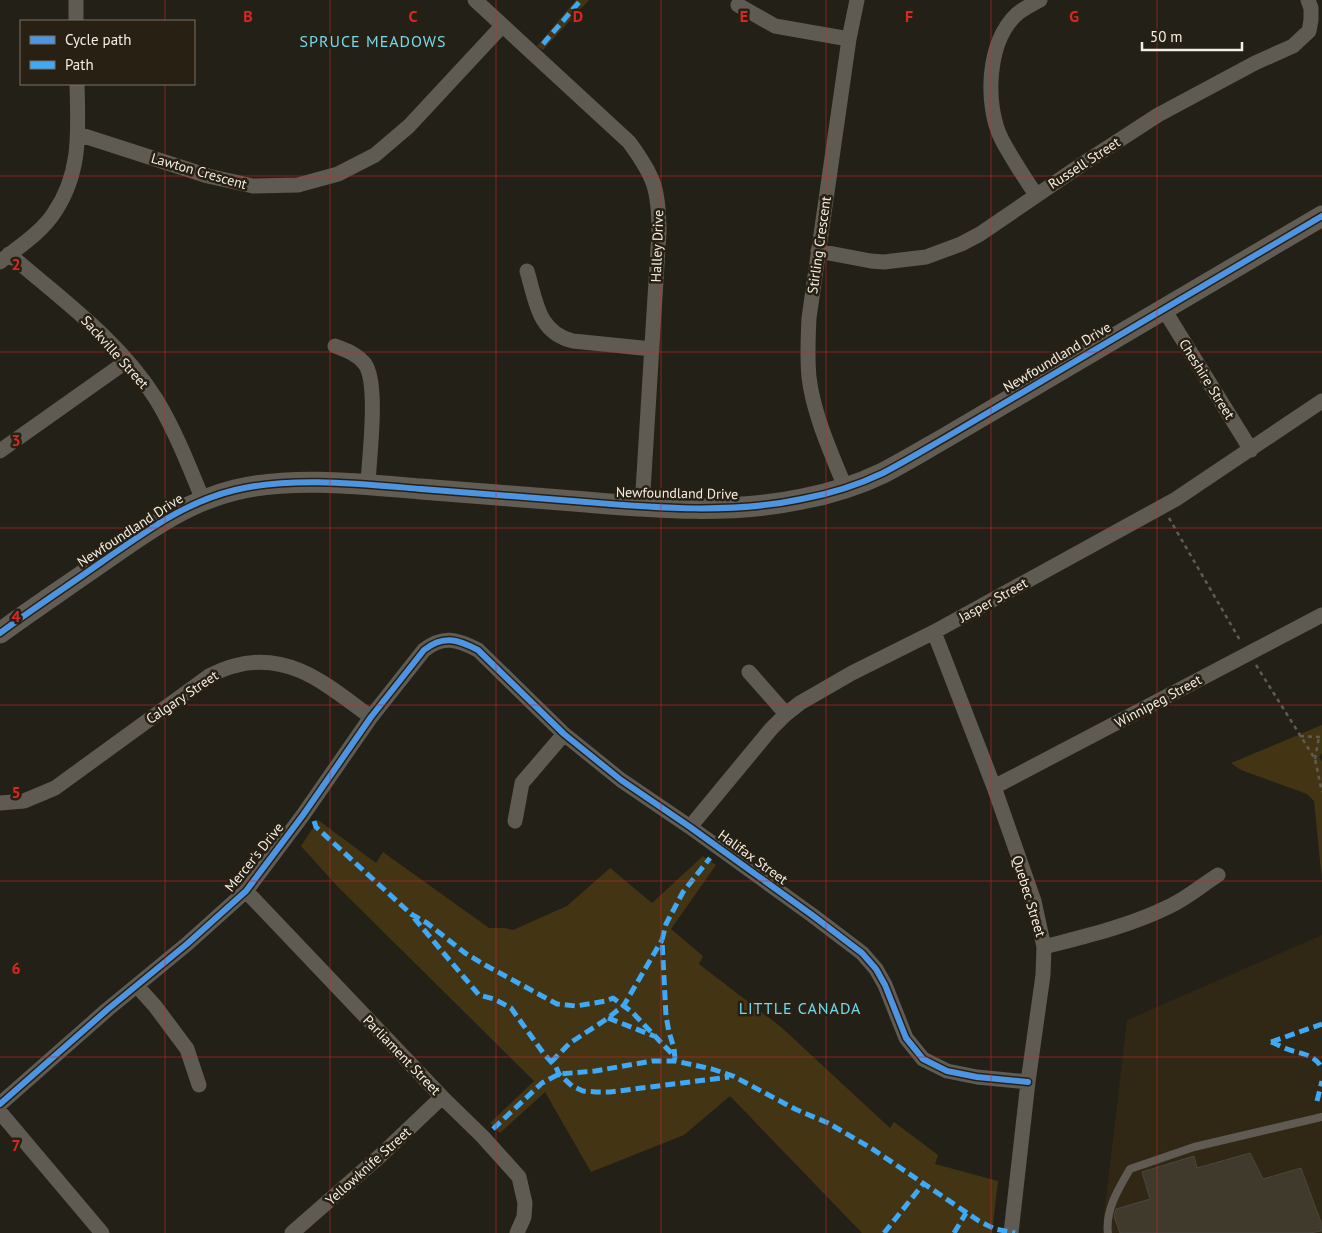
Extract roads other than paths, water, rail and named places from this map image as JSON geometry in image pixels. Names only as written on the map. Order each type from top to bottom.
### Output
[{"type":"street","points":[[76,0],[76,20]]},
{"type":"street","name":"Halley Drive","points":[[475,0],[629,142],[647,166],[654,184],[659,205],[659,232],[642,507]]},
{"type":"street","name":"Stirling Crescent","points":[[845,487],[814,402],[809,378],[807,353],[809,318],[848,39],[857,0]]},
{"type":"street","points":[[1036,196],[1001,139],[992,105],[991,88],[992,73],[1000,41],[1008,26],[1018,13],[1040,0]]},
{"type":"street","name":"Russell Street","points":[[818,251],[871,262],[884,262],[926,256],[980,234],[1158,115],[1255,63],[1293,46],[1308,31],[1311,20],[1311,8],[1308,0]]},
{"type":"street","points":[[738,5],[776,26],[848,39]]},
{"type":"street","name":"Lawton Crescent","points":[[78,134],[208,176],[253,186],[298,185],[338,174],[375,155],[409,126],[502,26]]},
{"type":"street","points":[[5,258],[34,235],[54,214],[66,190],[76,163],[78,134],[77,85]]},
{"type":"street","name":"Newfoundland Drive","points":[[0,633],[162,520],[203,500],[236,489],[274,483],[368,484],[642,507],[742,507],[803,499],[845,487],[883,473],[1322,216]]},
{"type":"street","name":"Sackville Street","points":[[5,258],[80,312],[127,360],[156,399],[203,500]]},
{"type":"street","points":[[528,271],[541,318],[555,334],[573,341],[652,349]]},
{"type":"street","name":"Cheshire Street","points":[[1163,308],[1251,450]]},
{"type":"street","points":[[335,346],[352,352],[366,365],[369,373],[372,398],[368,484]]},
{"type":"street","points":[[0,451],[127,360]]},
{"type":"street","name":"Jasper Street","points":[[690,827],[771,729],[800,703],[852,673],[934,632],[1176,499],[1322,401]]},
{"type":"street","name":"Winnipeg Street","points":[[994,787],[1322,615]]},
{"type":"street","name":"Quebec Street","points":[[934,632],[994,787],[1034,901],[1044,947],[1043,975],[1028,1082],[1011,1233]]},
{"type":"street","name":"Mercer's Drive","points":[[0,1104],[246,891],[298,822],[371,717],[424,650],[433,643],[448,639]]},
{"type":"street","name":"Halifax Street","points":[[448,639],[464,642],[478,650],[564,734],[621,780],[690,827],[862,953],[876,969],[885,985],[906,1038],[923,1059],[947,1071],[977,1077],[1028,1082]]},
{"type":"street","name":"Calgary Street","points":[[0,803],[24,801],[55,788],[209,676],[234,666],[261,662],[292,666],[320,681],[371,717]]},
{"type":"street","points":[[749,672],[786,714]]},
{"type":"street","points":[[515,821],[522,783],[564,734]]},
{"type":"street","points":[[1044,947],[1109,930],[1170,906],[1218,875]]},
{"type":"street","name":"Parliament Street","points":[[246,891],[519,1177],[525,1203],[524,1217],[517,1233]]},
{"type":"street","points":[[137,986],[155,1006],[187,1049],[198,1085]]},
{"type":"street","name":"Yellowknife Street","points":[[292,1233],[380,1156],[442,1097]]},
{"type":"street","points":[[0,1112],[102,1233]]},
{"type":"lane","points":[[1108,1233],[1107,1226],[1114,1195],[1130,1169],[1194,1147],[1322,1117]]},
{"type":"district","name":"SPRUCE MEADOWS","points":[[373,41]]},
{"type":"district","name":"LITTLE CANADA","points":[[800,1008]]}]
